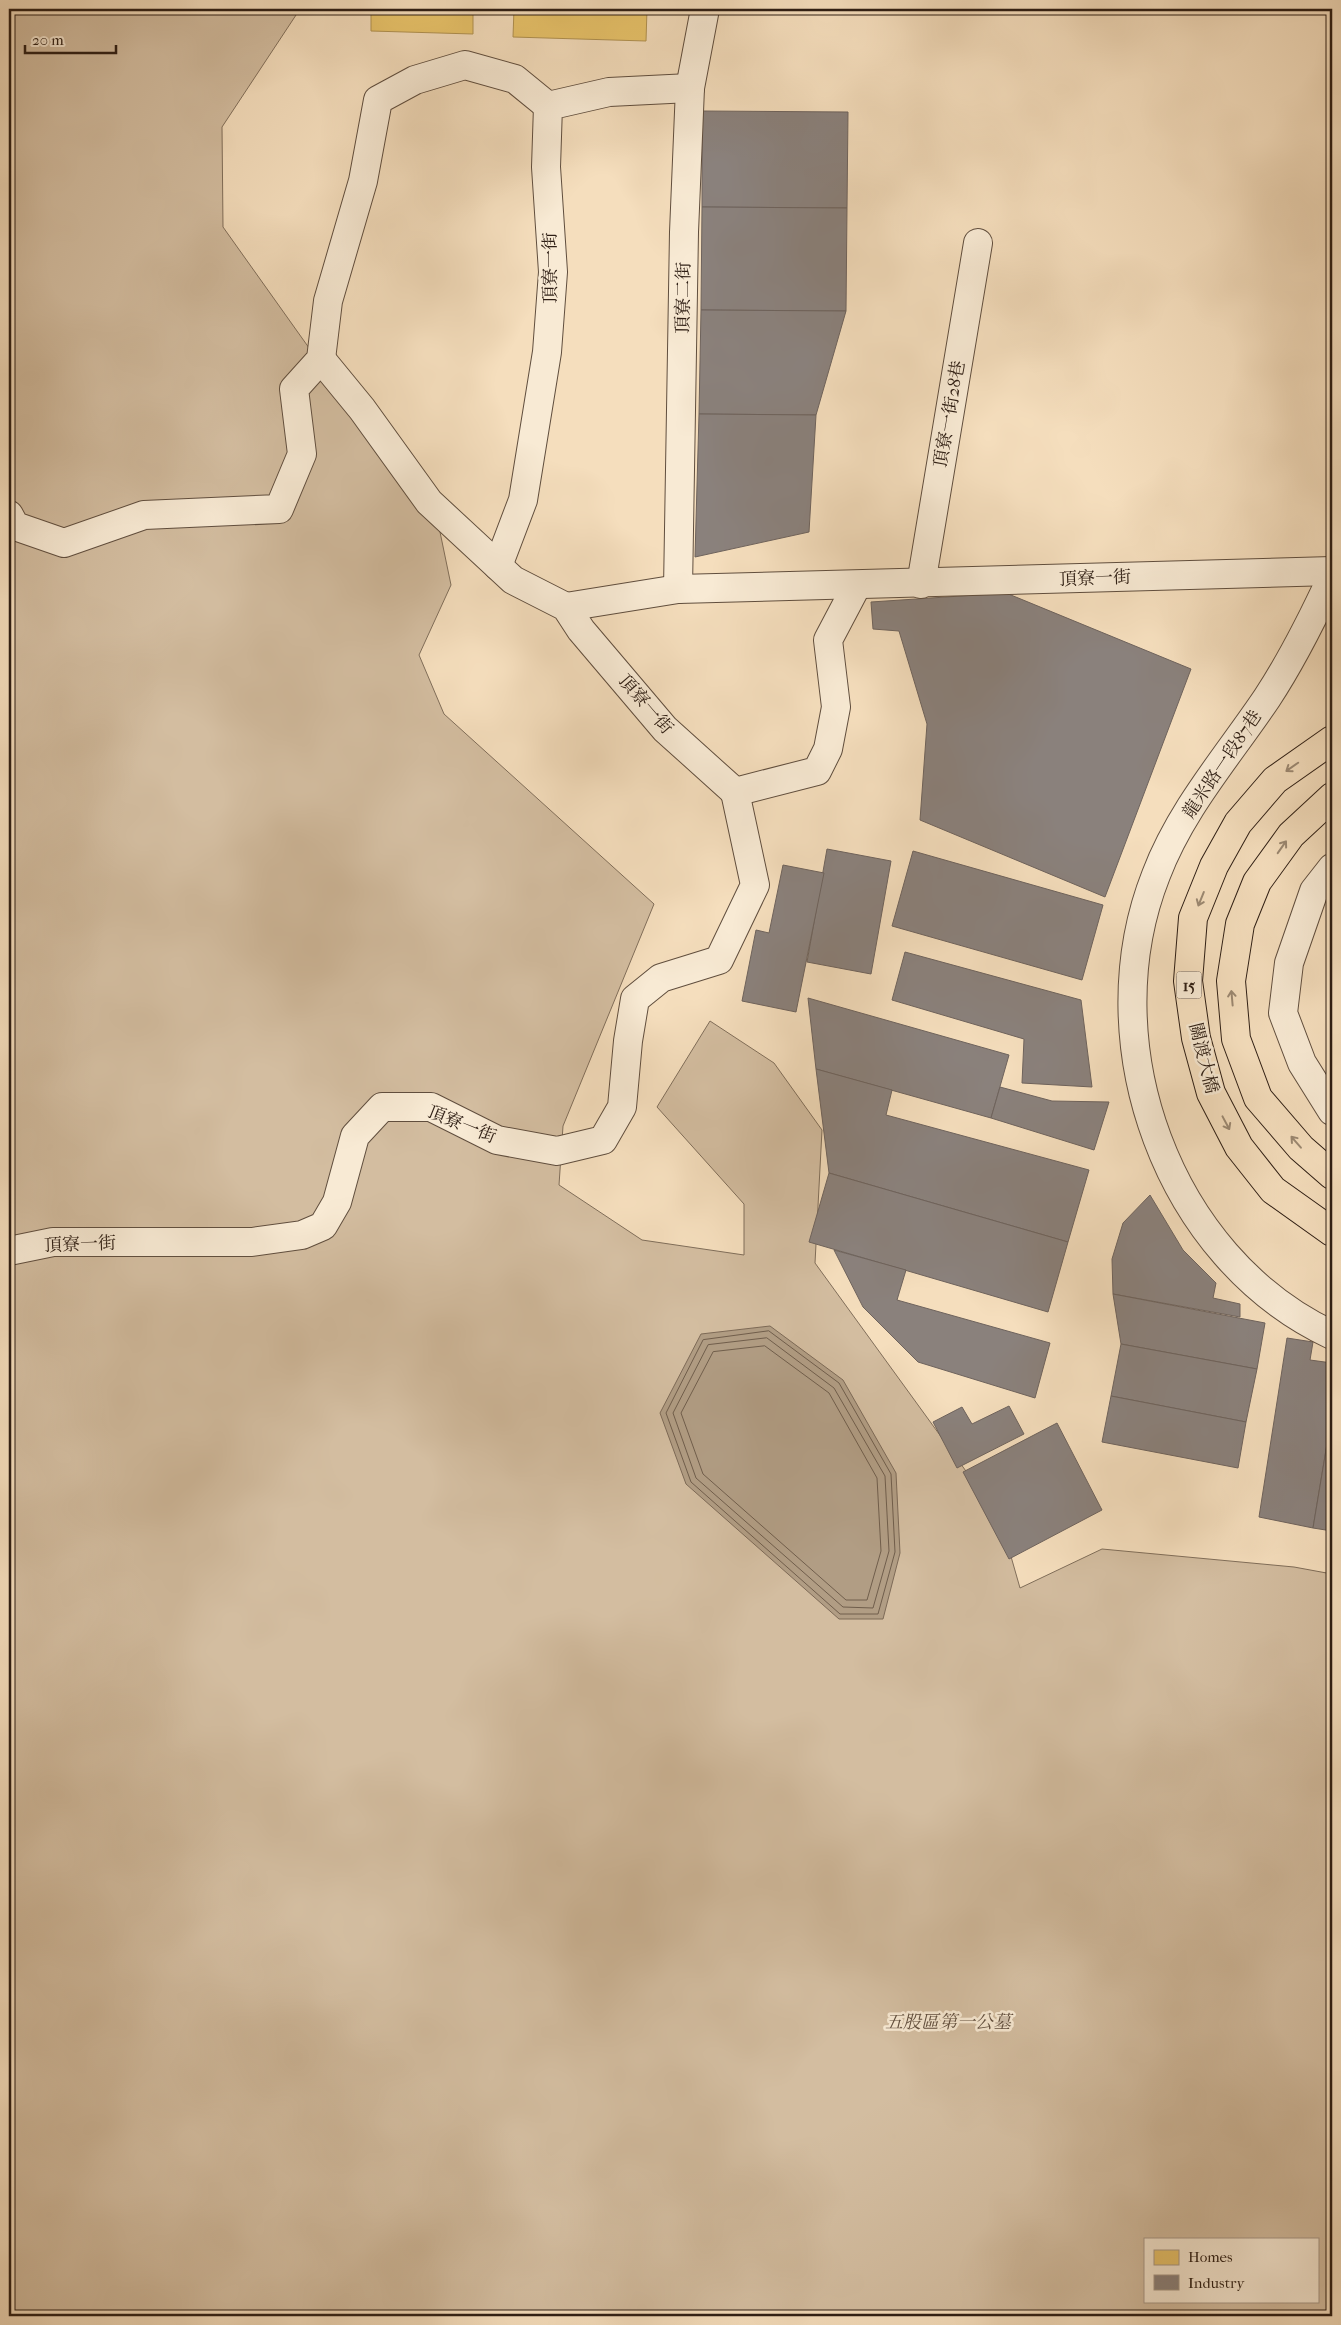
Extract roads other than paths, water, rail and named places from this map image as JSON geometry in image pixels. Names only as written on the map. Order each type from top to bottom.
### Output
[{"type":"main road","name":"關渡大橋","points":[[1332,740],[1275,780],[1238,824],[1214,866],[1193,918],[1188,981],[1196,1038],[1211,1093],[1239,1147],[1274,1190],[1332,1232]]},
{"type":"main road","points":[[1332,797],[1291,835],[1257,882],[1240,924],[1231,981],[1236,1040],[1258,1098],[1301,1148],[1332,1175]]},
{"type":"street","name":"頂寮二街","points":[[678,589],[684,242],[690,88],[704,9]]},
{"type":"street","points":[[9,515],[15,526],[64,544],[144,515],[279,510],[302,454],[294,389],[321,359],[328,302],[363,181],[378,100],[416,80],[465,66],[515,80],[548,106],[609,92],[690,88]]},
{"type":"street","name":"頂寮一街","points":[[498,566],[523,500],[547,352],[554,272],[546,167],[548,106]]},
{"type":"street","name":"頂寮一街28巷","points":[[920,584],[978,244]]},
{"type":"street","name":"頂寮一街","points":[[9,1250],[53,1242],[252,1242],[302,1235],[323,1226],[337,1202],[355,1136],[382,1107],[431,1107],[497,1140],[557,1151],[603,1140],[622,1107],[628,1040],[635,998],[660,978],[718,960],[755,885],[735,792],[665,728],[581,630],[566,607],[513,580],[429,502],[362,409],[321,359]]},
{"type":"street","name":"頂寮一街","points":[[566,607],[678,589],[920,584],[1332,571]]},
{"type":"street","name":"龍米路一段87巷","points":[[1332,577],[1318,607],[1268,696],[1192,804],[1156,875],[1140,927],[1133,979],[1134,1026],[1142,1091],[1156,1136],[1174,1178],[1204,1227],[1234,1263],[1275,1300],[1332,1335]]},
{"type":"street","points":[[735,792],[817,771],[828,749],[836,707],[828,640],[858,585]]},
{"type":"street","points":[[1332,868],[1314,891],[1289,962],[1283,1013],[1302,1063],[1332,1111]]},
{"type":"water","points":[[770,1326],[843,1380],[896,1473],[900,1553],[883,1619],[839,1619],[686,1484],[660,1413],[701,1334]]},
{"type":"park label","name":"五股區第一公墓","points":[[948,2022]]}]
